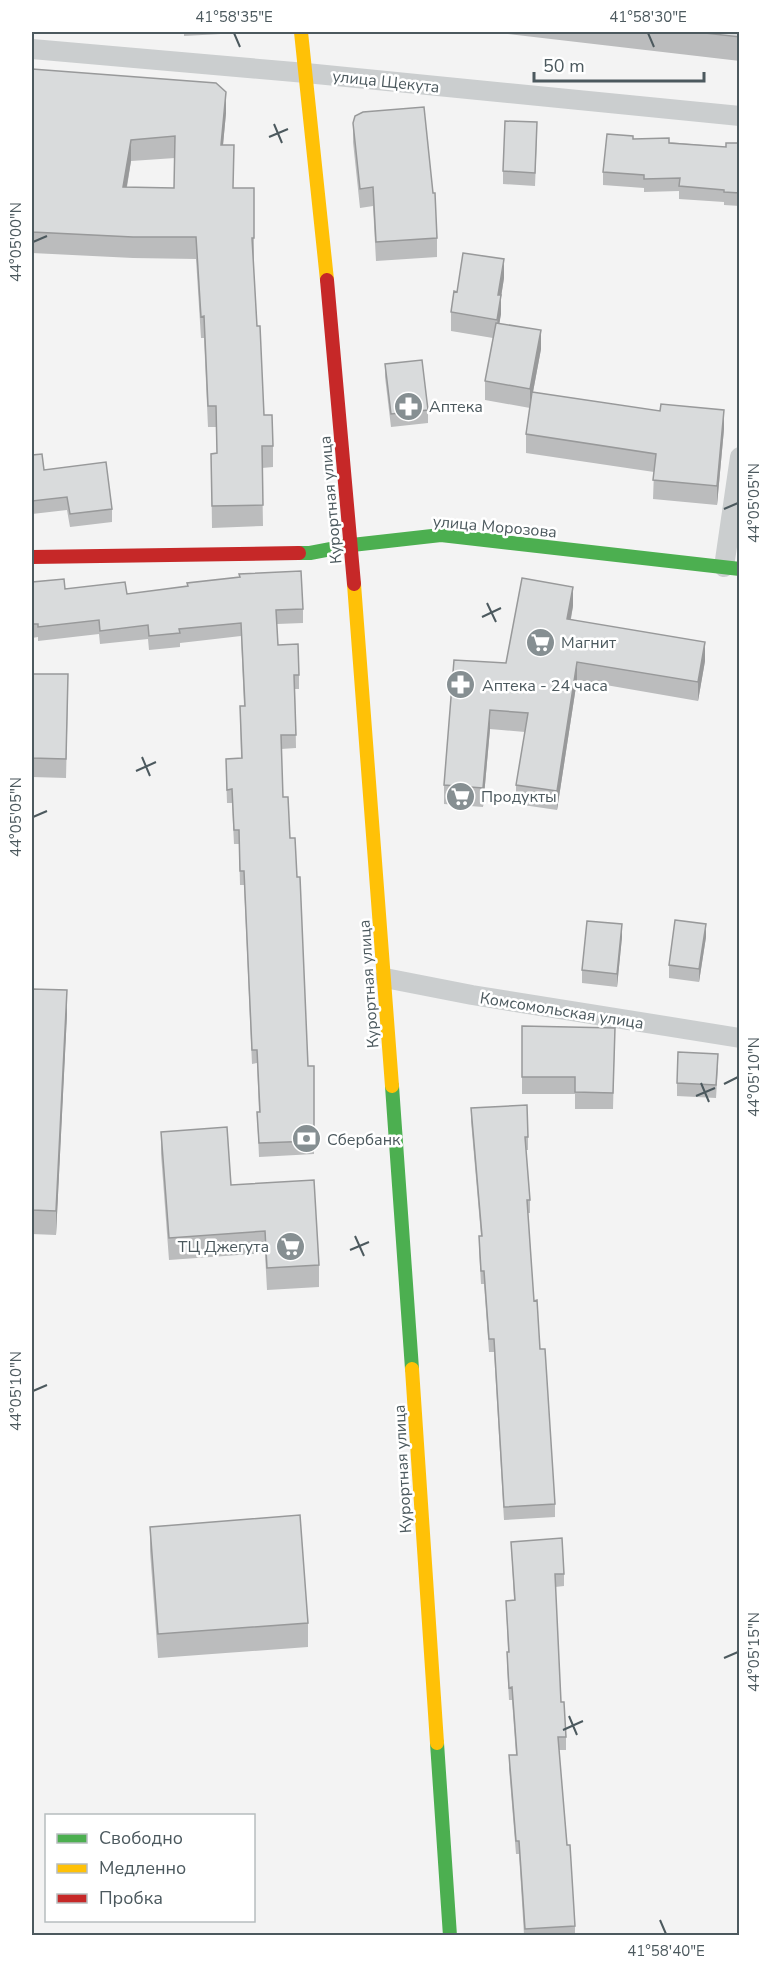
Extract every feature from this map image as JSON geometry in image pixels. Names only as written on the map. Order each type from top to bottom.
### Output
[{"type":"main road","name":"Курортная улица","points":[[301,32],[352,545],[385,978],[450,1935]]},
{"type":"main road","name":"улица Морозова","points":[[32,557],[310,553],[352,545],[441,535],[732,568]]},
{"type":"street","name":"улица Щекута","points":[[32,49],[306,73],[740,116]]},
{"type":"street","points":[[732,568],[740,457]]},
{"type":"street","name":"Комсомольская улица","points":[[385,978],[472,995],[740,1038]]},
{"type":"building","points":[[696,32],[740,32],[740,37]]},
{"type":"building","points":[[32,69],[216,83],[226,92],[221,145],[234,145],[233,188],[254,188],[254,238],[252,238],[257,326],[260,326],[264,415],[272,415],[273,446],[262,446],[263,505],[212,506],[211,454],[217,453],[216,406],[208,406],[204,316],[201,317],[196,237],[133,237],[32,232]],"holes":[[[175,136],[174,188],[123,187],[131,140]]]},
{"type":"building","points":[[424,107],[433,193],[435,193],[437,238],[376,242],[373,187],[360,189],[353,123],[355,116],[363,112]]},
{"type":"building","points":[[505,121],[537,122],[535,173],[503,171]]},
{"type":"building","points":[[607,134],[633,136],[633,139],[669,138],[669,143],[726,147],[726,143],[740,143],[740,193],[679,186],[680,178],[644,179],[644,175],[603,172]]},
{"type":"building","points":[[463,253],[504,259],[498,295],[501,295],[497,320],[451,312],[454,291],[457,292]]},
{"type":"building","points":[[496,323],[541,330],[530,389],[485,381]]},
{"type":"building","points":[[422,360],[428,410],[391,414],[385,364]]},
{"type":"building","points":[[532,392],[660,411],[661,404],[724,410],[717,486],[653,480],[656,454],[526,434]]},
{"type":"building","points":[[42,454],[44,470],[106,462],[112,509],[70,514],[67,497],[32,501],[32,455]]},
{"type":"building","points":[[301,571],[303,609],[276,610],[278,645],[298,644],[299,675],[294,675],[296,735],[281,735],[283,797],[288,797],[290,838],[295,838],[297,877],[300,877],[308,1066],[314,1066],[314,1141],[259,1143],[257,1050],[252,1050],[244,871],[240,871],[239,830],[234,830],[232,789],[227,790],[226,759],[242,758],[240,706],[245,706],[241,623],[179,629],[180,633],[149,636],[148,625],[100,631],[99,620],[38,627],[38,624],[32,624],[32,582],[64,579],[65,589],[125,582],[127,594],[188,586],[187,583],[240,577],[239,574]]},
{"type":"building","points":[[522,578],[573,587],[567,619],[705,642],[698,682],[577,662],[557,791],[516,785],[528,713],[490,710],[483,788],[444,785],[454,660],[506,663]]},
{"type":"building","points":[[32,674],[68,674],[66,759],[32,758]]},
{"type":"building","points":[[675,920],[706,924],[699,969],[669,965]]},
{"type":"building","points":[[587,921],[622,924],[617,974],[582,970]]},
{"type":"building","points":[[32,989],[67,990],[56,1211],[32,1210]]},
{"type":"building","points":[[522,1026],[615,1028],[613,1093],[575,1092],[575,1077],[522,1077]]},
{"type":"building","points":[[678,1052],[718,1054],[716,1085],[677,1083]]},
{"type":"building","points":[[527,1105],[528,1137],[525,1137],[530,1200],[527,1200],[534,1301],[537,1300],[540,1349],[545,1349],[555,1504],[504,1507],[494,1339],[489,1339],[484,1271],[481,1271],[479,1236],[482,1236],[471,1108]]},
{"type":"building","points":[[227,1127],[231,1185],[314,1180],[319,1265],[267,1268],[265,1231],[169,1238],[161,1132]]},
{"type":"building","points":[[300,1515],[308,1623],[158,1634],[150,1527]]},
{"type":"building","points":[[562,1538],[564,1574],[555,1574],[561,1702],[564,1702],[566,1737],[558,1737],[567,1845],[570,1845],[575,1926],[525,1929],[519,1841],[516,1841],[509,1755],[517,1755],[507,1652],[509,1652],[506,1601],[515,1600],[511,1542]]},
{"type":"traffic: fast","points":[[299,553],[441,535],[740,569]]},
{"type":"traffic: fast","points":[[392,1086],[412,1369]]},
{"type":"traffic: fast","points":[[437,1743],[450,1936]]},
{"type":"traffic: slow","points":[[301,32],[327,280]]},
{"type":"traffic: slow","points":[[354,584],[392,1086]]},
{"type":"traffic: slow","points":[[412,1369],[437,1743]]},
{"type":"traffic: jam","points":[[327,280],[354,584]]},
{"type":"traffic: jam","points":[[32,557],[299,553]]},
{"type":"place","name":"Аптека","points":[[408,406]]},
{"type":"place","name":"Магнит","points":[[540,642]]},
{"type":"place","name":"Аптека - 24 часа","points":[[461,685]]},
{"type":"place","name":"Продукты","points":[[460,796]]},
{"type":"place","name":"Сбербанк","points":[[306,1139]]},
{"type":"place","name":"ТЦ Джегута","points":[[290,1246]]}]
